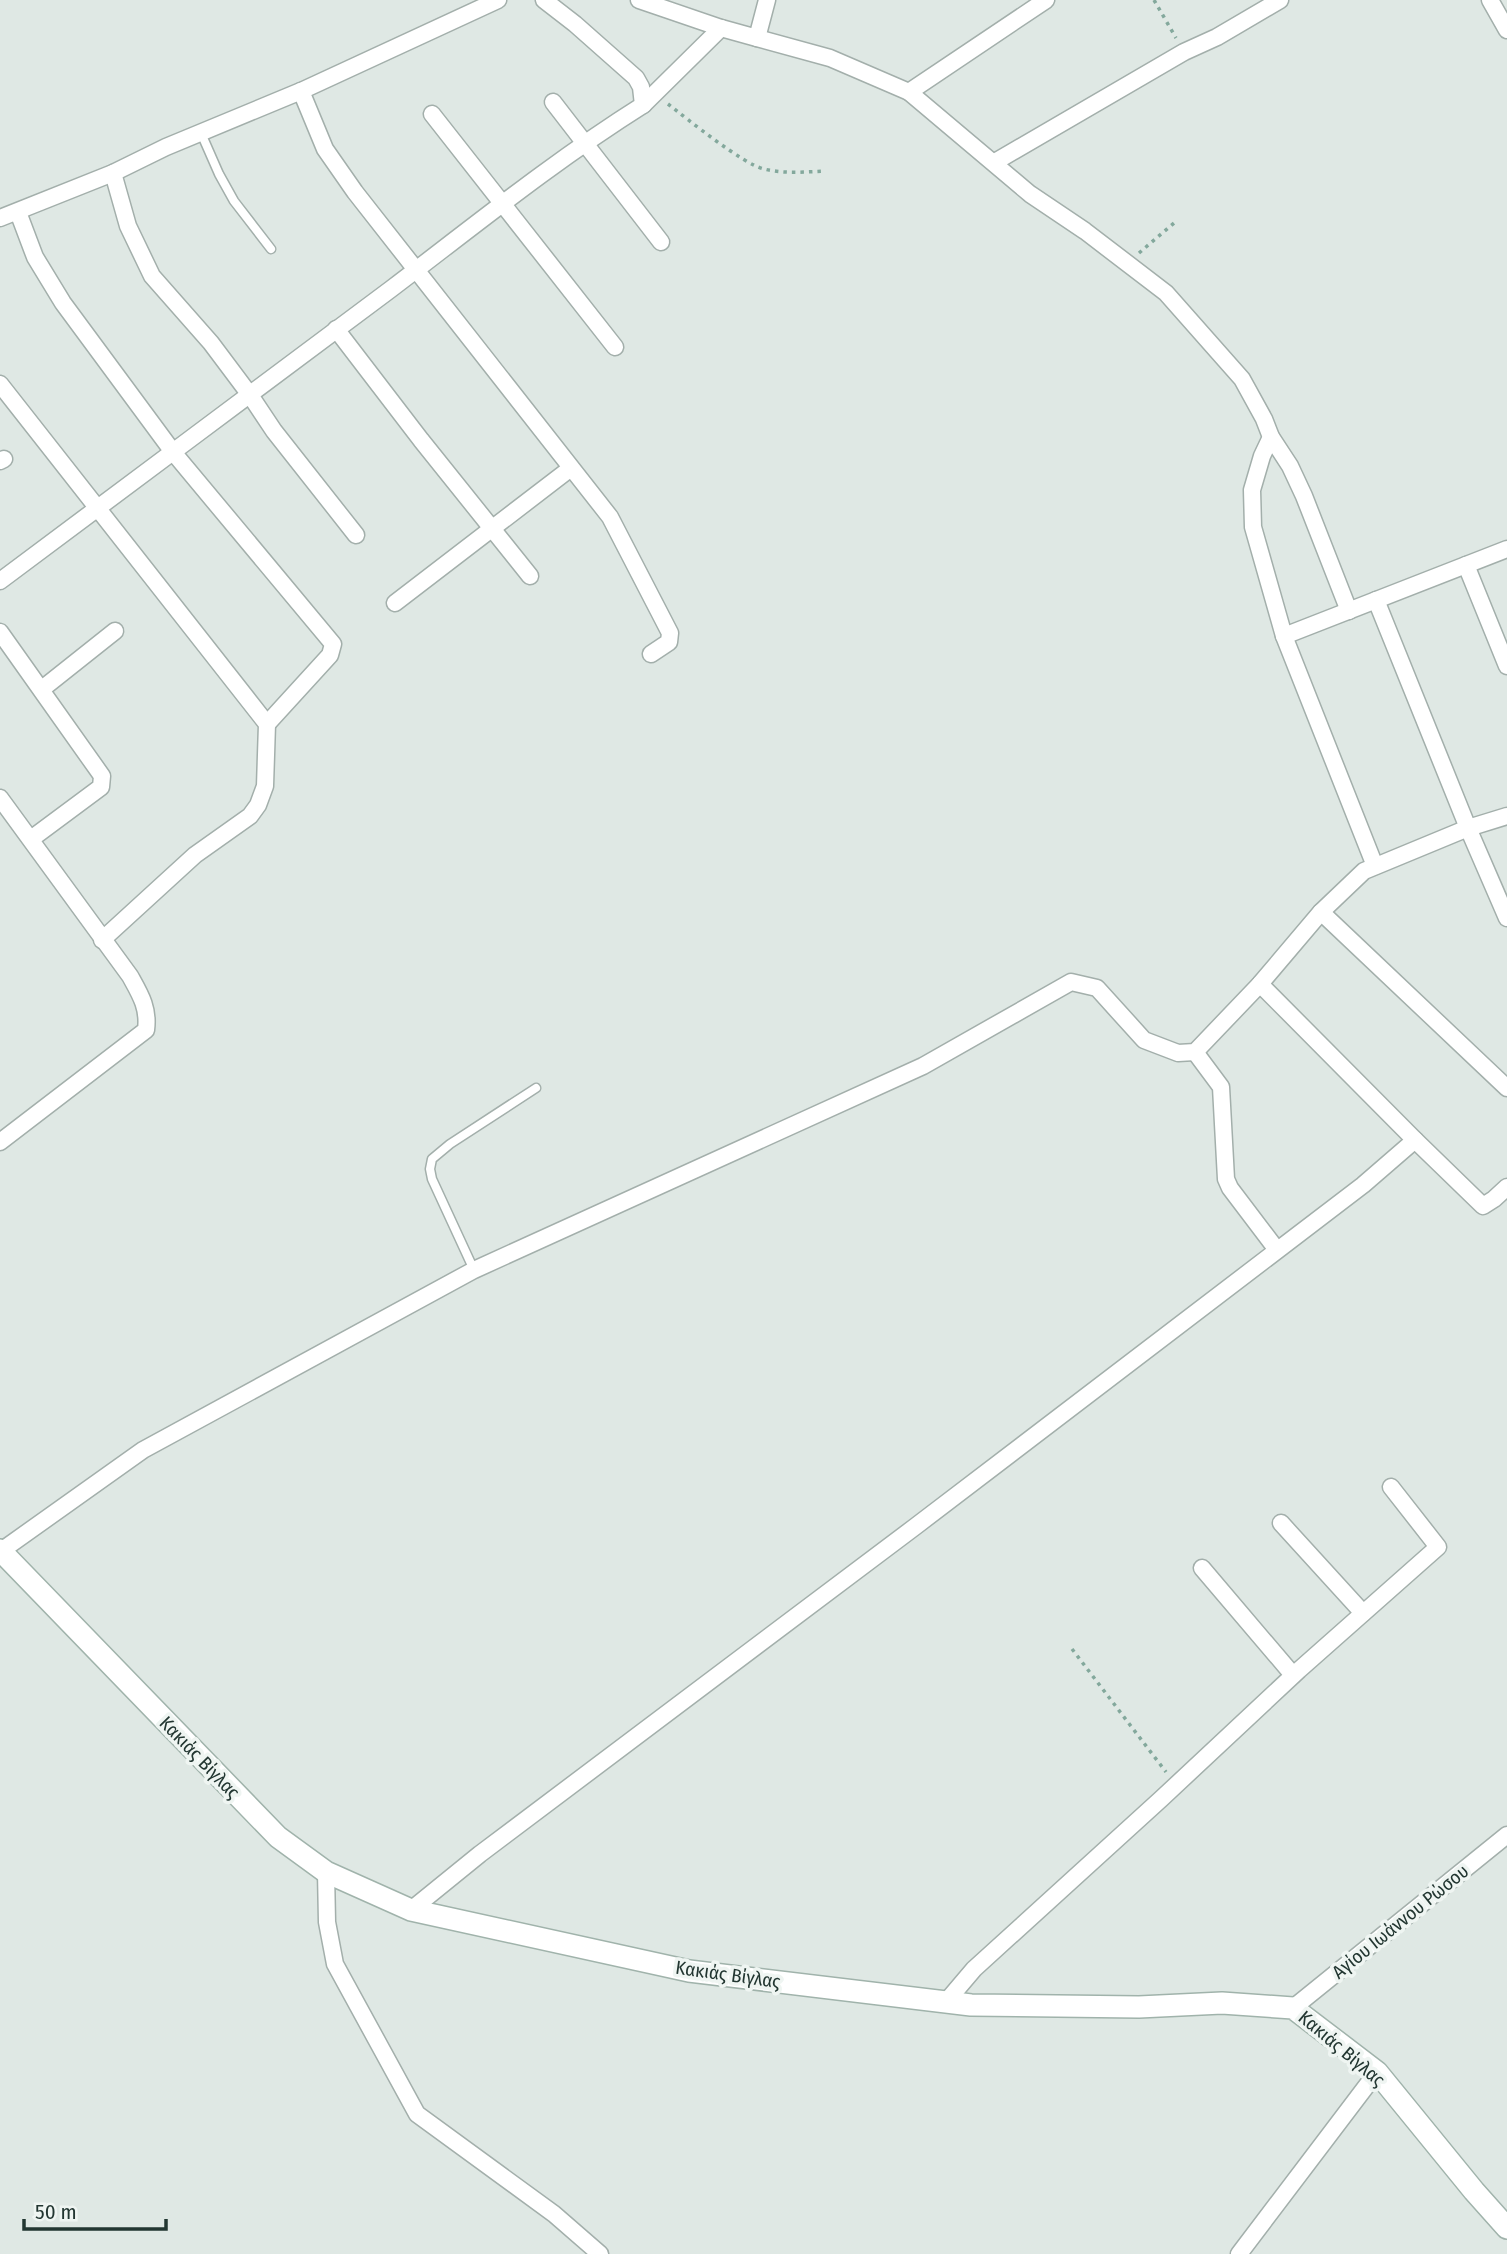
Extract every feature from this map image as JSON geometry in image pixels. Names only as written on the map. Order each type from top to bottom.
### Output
[{"type":"street","points":[[0,218],[113,173],[301,91],[498,0]]},
{"type":"street","points":[[544,0],[575,23],[636,78],[641,87],[643,105]]},
{"type":"street","points":[[639,0],[720,28],[830,58],[909,92],[1030,194],[1085,231],[1166,293],[1241,379],[1304,496],[1349,611]]},
{"type":"street","points":[[757,38],[767,0]]},
{"type":"street","points":[[909,92],[1046,0]]},
{"type":"street","points":[[995,162],[1184,52],[1217,37],[1280,0]]},
{"type":"street","points":[[1490,0],[1507,30]]},
{"type":"street","points":[[0,581],[250,395],[502,202],[583,143],[643,105],[720,28]]},
{"type":"street","points":[[301,91],[324,149],[355,192],[610,517],[670,633],[669,642],[651,654]]},
{"type":"street","points":[[553,102],[661,242]]},
{"type":"street","points":[[432,114],[615,347]]},
{"type":"street","points":[[113,173],[128,226],[152,276],[211,343],[274,431],[356,535]]},
{"type":"street","points":[[18,212],[36,257],[63,303],[173,452],[333,645],[330,655],[267,724]]},
{"type":"street","points":[[336,329],[530,576]]},
{"type":"street","points":[[0,384],[267,724],[265,786],[258,805],[250,816],[195,855],[102,940]]},
{"type":"street","points":[[1271,438],[1262,456],[1252,490],[1253,527],[1284,636],[1375,866]]},
{"type":"street","points":[[394,603],[571,468]]},
{"type":"street","points":[[1284,636],[1507,549]]},
{"type":"street","points":[[1466,565],[1507,666]]},
{"type":"street","points":[[1376,600],[1507,918]]},
{"type":"street","points":[[41,689],[115,631]]},
{"type":"street","points":[[0,632],[103,776],[101,787],[31,839]]},
{"type":"street","points":[[0,799],[130,976],[144,1001],[148,1017],[146,1030],[0,1142]]},
{"type":"street","points":[[1,1551],[143,1450],[474,1270],[923,1066],[1071,982],[1097,988],[1144,1040],[1178,1053],[1195,1052],[1260,984],[1321,912],[1364,871],[1468,828],[1507,816]]},
{"type":"street","points":[[1321,912],[1507,1088]]},
{"type":"street","points":[[1260,984],[1483,1206],[1507,1187]]},
{"type":"street","points":[[1195,1052],[1221,1087],[1226,1179],[1277,1250]]},
{"type":"street","points":[[411,1910],[491,1846],[1363,1185],[1415,1140]]},
{"type":"street","points":[[946,2002],[974,1969],[1293,1675],[1438,1547],[1391,1487]]},
{"type":"street","points":[[1281,1523],[1363,1614]]},
{"type":"street","name":"Κακιάς Βίγλας","points":[[1,1551],[278,1837],[326,1872],[411,1910],[689,1971],[971,2004],[1139,2007],[1222,2003],[1293,2008],[1377,2073],[1507,2228]]},
{"type":"street","points":[[1202,1568],[1293,1675]]},
{"type":"street","name":"Αγίου Ιωάννου Ρώσου","points":[[1293,2008],[1507,1835]]},
{"type":"street","points":[[326,1872],[327,1922],[335,1964],[417,2114],[554,2214],[600,2254]]},
{"type":"street","points":[[1239,2254],[1377,2073]]},
{"type":"lane","points":[[201,133],[234,201],[271,249]]},
{"type":"lane","points":[[474,1270],[432,1179],[432,1159],[450,1144],[536,1088]]},
{"type":"path","points":[[1154,0],[1184,52]]},
{"type":"path","points":[[655,93],[761,169],[788,173],[825,170]]},
{"type":"path","points":[[1127,264],[1174,223]]},
{"type":"path","points":[[1072,1649],[1176,1785]]}]
